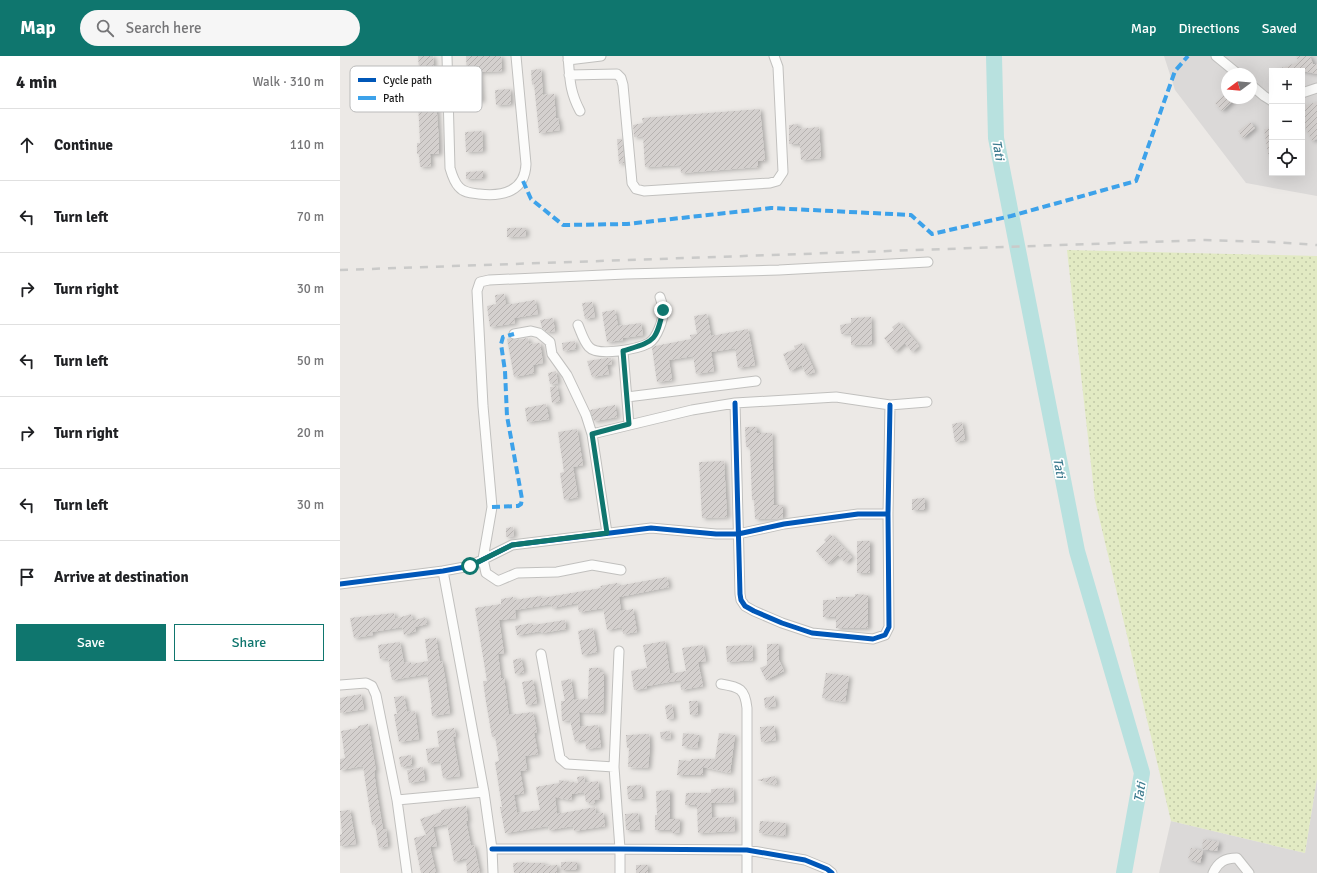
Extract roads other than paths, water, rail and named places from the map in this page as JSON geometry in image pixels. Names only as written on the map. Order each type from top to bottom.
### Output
[{"type":"street","points":[[447,56],[447,66]]},
{"type":"street","points":[[448,112],[450,168],[454,180],[460,188],[470,193],[490,195],[502,194],[513,190],[523,181],[526,174],[516,56]]},
{"type":"street","points":[[580,111],[574,99],[569,75],[568,58],[601,56]]},
{"type":"street","points":[[569,75],[617,74],[621,78],[623,85],[632,183],[636,189],[644,191],[770,183],[777,181],[783,172],[778,66],[774,56]]},
{"type":"street","points":[[1216,56],[1231,68]]},
{"type":"street","points":[[1305,92],[1317,88]]},
{"type":"street","points":[[1257,90],[1269,98]]},
{"type":"street","points":[[621,570],[592,565],[557,572],[517,573],[498,581],[486,573],[483,559],[492,507],[479,349],[477,291],[480,282],[489,280],[626,274],[779,270],[928,262]]},
{"type":"street","points":[[578,325],[588,347],[593,351],[623,351],[649,343],[659,331],[663,310],[660,297]]},
{"type":"street","points":[[514,334],[531,331],[539,333],[550,342],[552,354],[567,375],[586,415],[592,434],[607,533]]},
{"type":"street","points":[[623,351],[629,424]]},
{"type":"street","points":[[627,397],[756,381]]},
{"type":"street","points":[[592,434],[692,410],[735,403],[836,397],[890,405],[927,402]]},
{"type":"street","points":[[735,403],[741,600],[745,606],[754,611],[782,623],[812,633],[874,639],[885,635],[889,627],[888,514],[890,405]]},
{"type":"street","points":[[340,584],[443,571],[470,566],[512,545],[650,528],[716,534],[738,534],[784,524],[858,514],[888,514]]},
{"type":"street","points":[[443,571],[484,792],[492,849],[493,873]]},
{"type":"street","points":[[619,651],[614,767],[620,849],[620,873]]},
{"type":"street","points":[[541,654],[560,758],[567,764],[614,767]]},
{"type":"street","points":[[340,684],[366,683],[372,686],[376,695],[397,800],[407,873]]},
{"type":"street","points":[[721,684],[733,686],[741,690],[746,697],[747,873]]},
{"type":"street","points":[[397,800],[484,792]]},
{"type":"street","points":[[492,849],[747,850],[805,860],[827,869],[832,873]]},
{"type":"street","points":[[1213,873],[1216,867],[1227,858],[1237,858],[1249,873]]},
{"type":"waterway","name":"Tati","points":[[994,56],[996,138],[1077,551],[1142,773],[1124,873]]},
{"type":"railway","points":[[340,270],[1205,240],[1317,245]]}]
